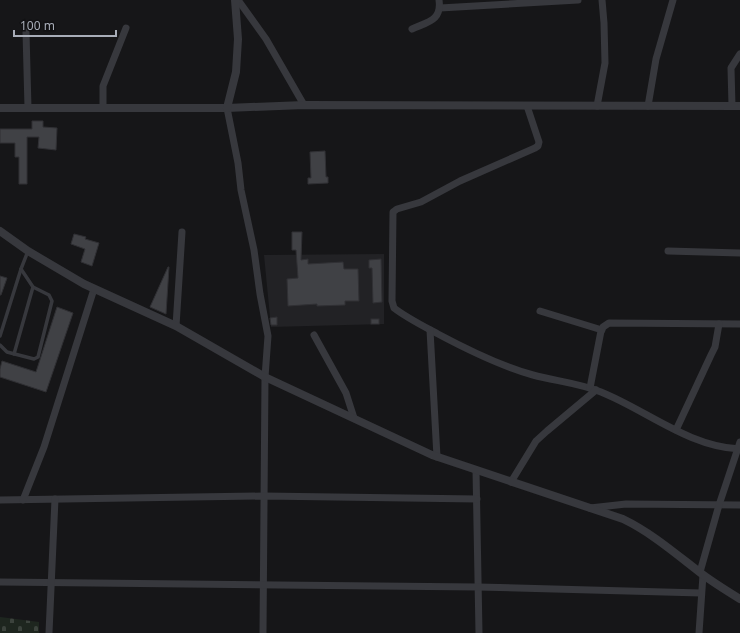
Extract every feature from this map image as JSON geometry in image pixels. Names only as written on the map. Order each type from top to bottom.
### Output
[{"type":"street","points":[[235,0],[238,39],[236,72],[227,108],[238,163],[241,190],[254,250],[268,336],[265,378],[263,633]]},
{"type":"street","points":[[238,0],[266,39],[304,105]]},
{"type":"street","points":[[412,29],[433,20],[438,14],[440,8],[439,0]]},
{"type":"street","points":[[440,8],[578,0]]},
{"type":"street","points":[[598,106],[605,63],[602,0]]},
{"type":"street","points":[[648,106],[656,59],[673,0]]},
{"type":"street","points":[[103,108],[104,86],[126,28]]},
{"type":"street","points":[[26,32],[28,108]]},
{"type":"street","points":[[0,108],[227,108],[304,105],[736,106],[731,68],[740,54]]},
{"type":"street","points":[[527,106],[539,142],[538,146],[460,181],[421,202],[397,209],[393,212],[392,301],[394,308],[430,330],[473,352],[507,366],[532,375],[593,389],[617,399],[666,426],[706,443],[739,447],[719,505],[702,574],[700,633]]},
{"type":"street","points":[[0,231],[57,269],[94,289],[176,326],[265,378],[437,457],[624,519],[640,527],[702,574],[739,598]]},
{"type":"street","points":[[176,326],[182,232]]},
{"type":"street","points":[[668,251],[740,253]]},
{"type":"street","points":[[23,500],[44,447],[94,289]]},
{"type":"street","points":[[540,311],[602,330]]},
{"type":"street","points":[[511,482],[536,442],[593,389],[602,330],[605,325],[609,323],[740,324]]},
{"type":"street","points":[[676,430],[712,355],[719,324]]},
{"type":"street","points":[[430,330],[437,457]]},
{"type":"street","points":[[314,335],[346,393],[354,418]]},
{"type":"street","points":[[476,470],[479,633]]},
{"type":"street","points":[[0,500],[264,496],[477,499]]},
{"type":"street","points":[[49,633],[55,499]]},
{"type":"street","points":[[590,508],[626,504],[740,505]]},
{"type":"street","points":[[0,582],[50,584],[478,587],[701,593]]},
{"type":"lane","points":[[0,336],[28,251]]},
{"type":"lane","points":[[0,345],[7,352],[34,358],[38,357],[52,301],[49,295],[33,287],[21,269]]},
{"type":"lane","points":[[14,354],[33,287]]},
{"type":"shaded area","points":[[384,254],[384,324],[271,327],[264,255]]},
{"type":"green space","points":[[0,617],[39,622],[39,633],[0,633]]},
{"type":"building","points":[[32,121],[43,121],[43,127],[57,128],[56,150],[38,148],[39,137],[27,137],[27,184],[19,184],[19,157],[15,157],[15,143],[0,143],[0,129],[32,129]]},
{"type":"building","points":[[325,151],[326,177],[328,177],[328,183],[308,184],[308,178],[311,178],[310,152]]},
{"type":"building","points":[[292,232],[302,232],[301,260],[308,259],[308,264],[343,262],[344,269],[358,269],[359,301],[345,301],[345,305],[317,306],[317,304],[288,306],[287,279],[298,278],[296,250],[292,250]]},
{"type":"building","points":[[74,234],[86,237],[85,239],[99,243],[92,266],[81,262],[85,249],[71,244]]},
{"type":"building","points":[[381,259],[382,302],[373,303],[372,268],[369,268],[369,260]]},
{"type":"building","points":[[169,267],[166,314],[150,307]]},
{"type":"building","points":[[0,276],[7,278],[1,295],[0,295]]},
{"type":"building","points":[[57,307],[73,313],[46,392],[0,377],[2,361],[36,372]]},
{"type":"building","points":[[277,317],[277,325],[271,325],[270,318]]},
{"type":"building","points":[[371,319],[379,319],[379,324],[371,324]]}]
